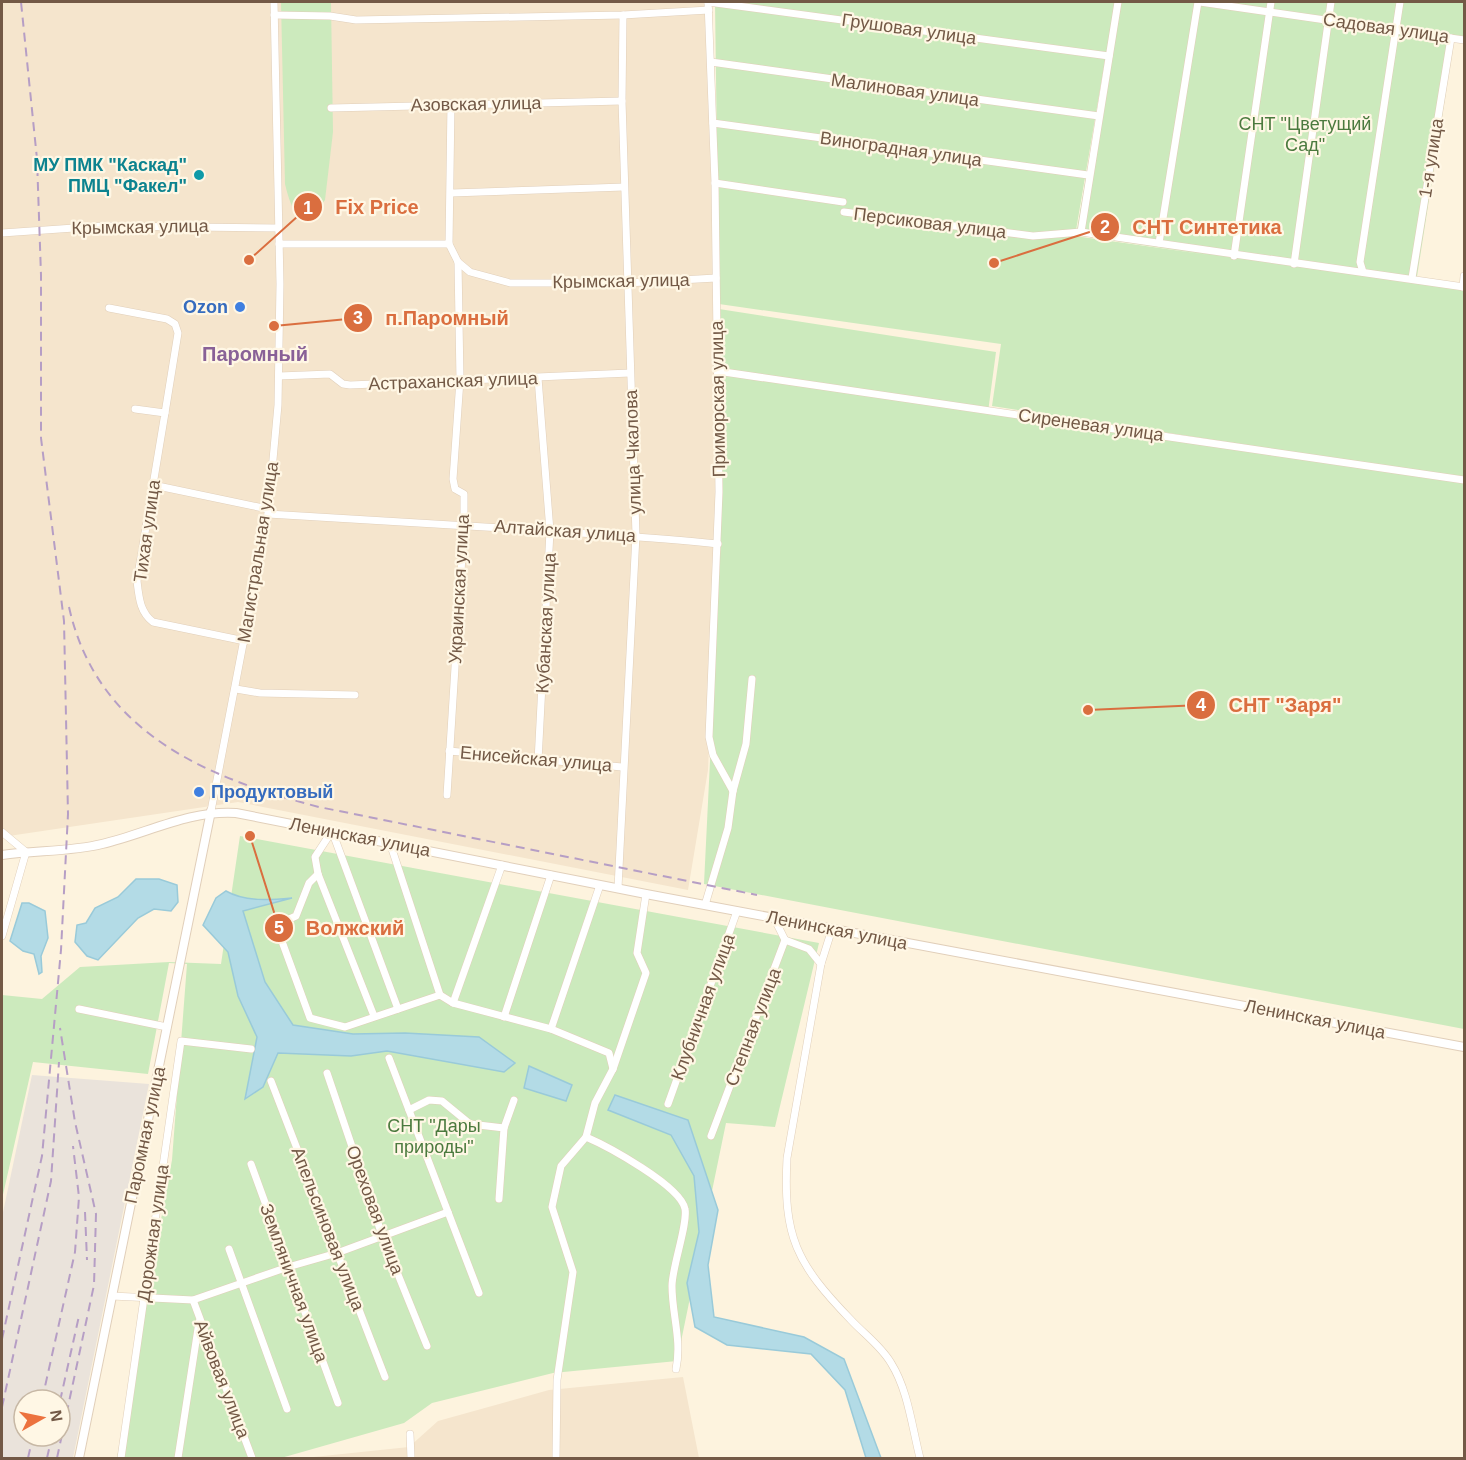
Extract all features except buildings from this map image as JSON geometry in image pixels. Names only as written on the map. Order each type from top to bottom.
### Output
[{"type":"street","name":"Магистральная улица","points":[[211,811],[268,511],[279,376],[274,2]]},
{"type":"street","points":[[1081,232],[1088,175],[1118,2]]},
{"type":"street","points":[[1159,243],[1199,2]]},
{"type":"street","name":"Садовая улица","points":[[1199,2],[1464,40]]},
{"type":"street","points":[[1234,256],[1271,2]]},
{"type":"street","points":[[1294,264],[1331,2]]},
{"type":"street","points":[[1363,272],[1360,262],[1400,2]]},
{"type":"street","name":"Грушовая улица","points":[[274,15],[330,16],[356,20],[624,15],[708,4],[1109,56]]},
{"type":"street","name":"Приморская улица","points":[[708,4],[715,183],[718,544],[709,737],[713,755],[733,791]]},
{"type":"street","name":"улица Чкалова","points":[[618,888],[622,767],[636,535],[622,101],[624,15]]},
{"type":"street","name":"1-я улица","points":[[1412,278],[1451,38]]},
{"type":"street","name":"Малиновая улица","points":[[711,62],[1099,116]]},
{"type":"street","name":"Азовская улица","points":[[331,108],[451,103],[622,101]]},
{"type":"street","name":"Украинская улица","points":[[447,795],[464,524],[464,494],[455,489],[453,479],[460,380],[458,262],[449,244],[452,193],[451,103]]},
{"type":"street","name":"Виноградная улица","points":[[713,123],[1088,175]]},
{"type":"street","name":"Персиковая улица","points":[[715,183],[843,202]]},
{"type":"street","points":[[452,193],[624,187]]},
{"type":"street","name":"Персиковая улица","points":[[844,212],[1033,236],[1081,232],[1234,256],[1412,278],[1464,287]]},
{"type":"street","name":"Крымская улица","points":[[2,233],[103,226],[278,228]]},
{"type":"street","points":[[279,244],[449,244]]},
{"type":"street","name":"Крымская улица","points":[[458,262],[470,272],[510,283],[627,283],[716,278]]},
{"type":"street","points":[[1464,276],[1464,287]]},
{"type":"street","name":"Тихая улица","points":[[109,308],[167,319],[175,324],[178,333],[137,581],[139,598],[146,617],[153,622],[245,641]]},
{"type":"street","name":"Сиреневая улица","points":[[717,371],[1464,480]]},
{"type":"street","name":"Астраханская улица","points":[[279,376],[330,374],[343,384],[350,385],[630,373]]},
{"type":"street","name":"Кубанская улица","points":[[538,378],[550,531],[538,761]]},
{"type":"street","points":[[135,409],[165,413]]},
{"type":"street","name":"Алтайская улица","points":[[153,485],[268,511],[636,535],[718,544]]},
{"type":"street","points":[[705,905],[728,828],[733,791],[746,744],[752,679]]},
{"type":"street","points":[[236,688],[260,693],[355,695]]},
{"type":"street","name":"Енисейская улица","points":[[449,751],[622,767]]},
{"type":"street","points":[[2,855],[100,844],[211,811]]},
{"type":"street","name":"Ленинская улица","points":[[211,811],[236,813],[332,831],[646,894],[1464,1047]]},
{"type":"street","name":"Паромная улица","points":[[79,1458],[211,811]]},
{"type":"street","points":[[332,831],[315,856],[318,874],[374,1016]]},
{"type":"street","points":[[332,831],[398,1009]]},
{"type":"street","points":[[2,832],[26,852]]},
{"type":"street","points":[[390,843],[440,995],[453,1003],[550,1029],[609,1053],[613,1069]]},
{"type":"street","points":[[2,936],[26,852]]},
{"type":"street","points":[[453,1003],[502,865]]},
{"type":"street","points":[[318,874],[309,883],[296,916],[276,924],[310,1018],[345,1027],[440,995]]},
{"type":"street","points":[[504,1017],[551,875]]},
{"type":"street","points":[[550,1029],[600,885]]},
{"type":"street","points":[[556,1458],[557,1380],[573,1272],[552,1207],[561,1166],[586,1137],[595,1103],[613,1069],[646,973],[637,953],[646,894]]},
{"type":"street","name":"Клубничная улица","points":[[668,1104],[737,911]]},
{"type":"street","points":[[774,918],[785,940],[809,948],[821,964]]},
{"type":"street","points":[[832,929],[821,964],[787,1158],[786,1187],[789,1228],[796,1249],[822,1288],[881,1349],[891,1363],[904,1395],[920,1458]]},
{"type":"street","name":"Степная улица","points":[[711,1136],[785,940]]},
{"type":"street","points":[[79,1009],[167,1027]]},
{"type":"street","name":"Дорожная улица","points":[[121,1458],[181,1041],[251,1049]]},
{"type":"street","points":[[389,1058],[479,1293]]},
{"type":"street","name":"Ореховая улица","points":[[327,1073],[382,1235],[427,1346]]},
{"type":"street","name":"Апельсиновая улица","points":[[271,1081],[386,1377]]},
{"type":"street","points":[[409,1110],[429,1100],[442,1101],[470,1125],[504,1128]]},
{"type":"street","points":[[499,1199],[504,1128],[514,1100]]},
{"type":"street","points":[[586,1137],[639,1164],[647,1173],[677,1194],[685,1209],[672,1286],[680,1349],[676,1369]]},
{"type":"street","name":"Земляничная улица","points":[[251,1164],[338,1403]]},
{"type":"street","points":[[112,1296],[193,1300],[288,1267],[337,1253],[448,1212]]},
{"type":"street","points":[[229,1249],[287,1409]]},
{"type":"street","name":"Айвовая улица","points":[[193,1300],[252,1458]]},
{"type":"street","points":[[178,1458],[200,1319]]},
{"type":"street","points":[[410,1434],[411,1458]]},
{"type":"shaded area","points":[[2,2],[712,2],[718,541],[708,770],[688,890],[238,802],[2,837]]},
{"type":"shaded area","points":[[32,1075],[149,1084],[73,1458],[2,1458],[2,1217]]},
{"type":"shaded area","points":[[683,1377],[699,1458],[304,1458],[409,1447],[438,1421],[549,1390]]},
{"type":"green space","points":[[281,2],[331,2],[333,132],[325,200],[308,223],[295,212],[285,184]]},
{"type":"green space","name":"СНТ \"Цветущий Сад\"","points":[[715,2],[1115,2],[1075,236],[1209,255],[1076,235],[1116,2],[1464,2],[1464,40],[1454,40],[1416,283],[1464,290],[1464,478],[992,406],[1001,344],[719,304]]},
{"type":"green space","points":[[719,309],[996,352],[988,412],[1464,481],[1464,1029],[704,884],[721,536]]},
{"type":"green space","name":"СНТ \"Дары природы\"","points":[[240,836],[819,943],[775,1127],[726,1123],[677,1361],[553,1373],[432,1403],[404,1423],[281,1458],[117,1458],[172,1160],[187,964],[169,963],[148,1074],[33,1062],[2,1199],[2,995],[42,999],[80,967],[169,962],[221,964]]},
{"type":"water","points":[[136,879],[159,879],[177,885],[178,902],[171,911],[154,909],[138,918],[98,960],[87,956],[75,942],[77,925],[86,923],[95,908],[118,897]]},
{"type":"water","points":[[226,891],[249,899],[292,898],[243,911],[265,982],[293,1025],[353,1034],[405,1033],[479,1037],[515,1063],[504,1072],[387,1051],[351,1056],[278,1053],[263,1087],[245,1099],[257,1037],[238,996],[228,952],[203,925],[216,898]]},
{"type":"water","points":[[22,903],[29,903],[45,911],[48,938],[41,956],[42,972],[39,974],[34,954],[23,951],[10,941]]},
{"type":"water","points":[[529,1066],[572,1085],[566,1101],[524,1088]]},
{"type":"water","points":[[615,1095],[688,1120],[718,1210],[708,1265],[714,1317],[804,1337],[844,1359],[881,1458],[866,1458],[845,1390],[811,1354],[727,1345],[695,1327],[687,1283],[699,1232],[694,1176],[671,1135],[608,1110]]},
{"type":"railway","points":[[2,1339],[42,1156],[61,950],[68,814],[64,621],[41,438],[41,275],[37,159],[21,2]]},
{"type":"railway","points":[[69,607],[83,651],[104,687],[131,718],[162,743],[198,764],[237,781],[319,807],[757,895]]},
{"type":"railway","points":[[57,1458],[94,1285],[96,1214],[75,1122],[60,1028]]},
{"type":"railway","points":[[2,1407],[51,1181],[59,1062]]},
{"type":"railway","points":[[45,1388],[75,1252],[79,1197],[73,1146]]},
{"type":"railway","points":[[85,1212],[87,1260]]},
{"type":"railway","points":[[63,1388],[79,1316]]},
{"type":"railway","points":[[28,1458],[30,1448]]},
{"type":"railway","points":[[47,1458],[49,1448]]},
{"type":"place","name":"МУ ПМК \"Каскад\" ПМЦ \"Факел\"","points":[[199,175]]},
{"type":"place","name":"Fix Price","points":[[249,260]]},
{"type":"place","name":"СНТ Синтетика","points":[[994,263]]},
{"type":"place","name":"Ozon","points":[[240,307]]},
{"type":"place","name":"п.Паромный","points":[[274,326]]},
{"type":"place","name":"СНТ \"Заря\"","points":[[1088,710]]},
{"type":"place","name":"Продуктовый","points":[[199,792]]},
{"type":"place","name":"Волжский","points":[[250,836]]},
{"type":"district","name":"Паромный","points":[[255,354]]}]
